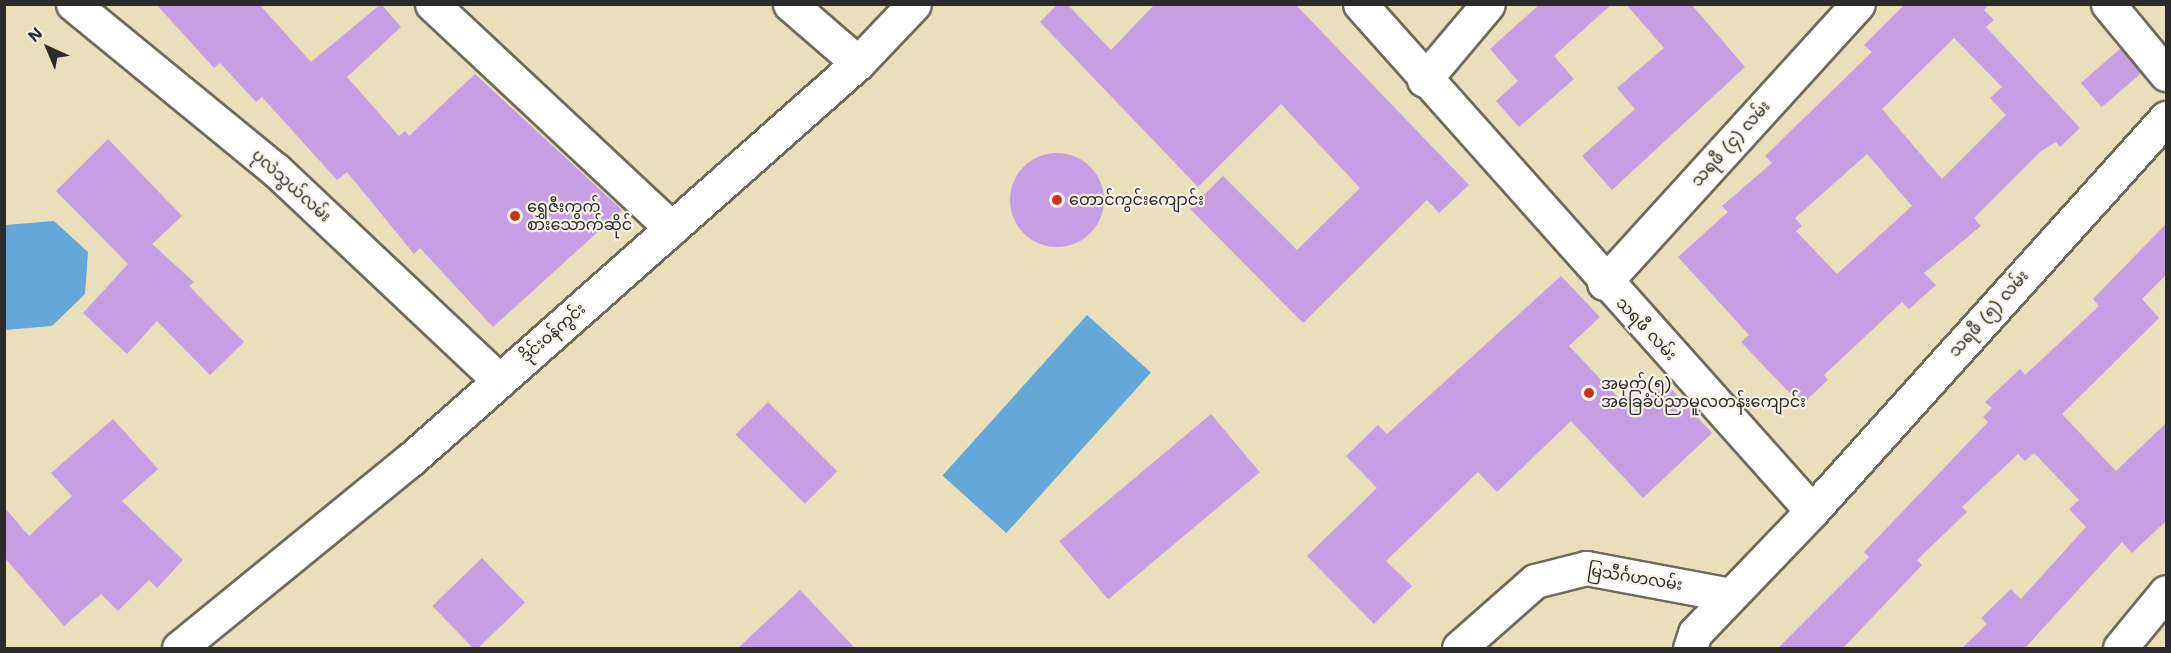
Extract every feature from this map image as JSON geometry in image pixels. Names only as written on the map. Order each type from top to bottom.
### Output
[{"type":"street","points":[[432,4],[671,228]]},
{"type":"street","points":[[790,4],[858,63]]},
{"type":"street","name":"ဒိုင်းဝန်ကွင်း","points":[[179,648],[499,380],[858,63],[914,4]]},
{"type":"street","name":"သရဖီ လမ်း","points":[[1360,4],[1604,284],[1812,511]]},
{"type":"street","points":[[1424,80],[1488,4]]},
{"type":"street","name":"သရဖီ (၄) လမ်း","points":[[1604,284],[1858,4]]},
{"type":"street","points":[[2108,4],[2166,74]]},
{"type":"street","name":"ပုလဲသွယ်လမ်း","points":[[93,11],[276,170],[499,380]]},
{"type":"street","name":"သရဖီ (၅) လမ်း","points":[[1812,511],[2166,118]]},
{"type":"street","points":[[1690,648],[1695,633],[1812,511]]},
{"type":"street","name":"မြသီင်္ဂဟလမ်း","points":[[1459,648],[1535,581],[1586,568],[1730,595]]},
{"type":"street","points":[[2120,648],[2166,592]]},
{"type":"water","points":[[54,221],[88,252],[85,294],[52,326],[5,330],[5,225]]},
{"type":"water","points":[[1087,315],[1151,373],[1006,533],[942,476]]},
{"type":"building","points":[[156,4],[259,4],[311,62],[381,4],[401,27],[347,77],[399,136],[405,131],[409,136],[475,74],[622,210],[493,327],[420,248],[414,254],[347,172],[337,180],[262,97],[256,102],[220,63],[214,68]]},
{"type":"building","points":[[1058,4],[1067,4],[1111,50],[1155,4],[1295,4],[1469,185],[1439,213],[1427,200],[1303,323],[1190,209],[1223,176],[1297,250],[1360,188],[1281,104],[1198,187],[1040,22]]},
{"type":"building","points":[[1540,4],[1612,4],[1554,56],[1574,79],[1519,127],[1496,101],[1518,81],[1490,49]]},
{"type":"building","points":[[1626,4],[1691,4],[1745,67],[1612,190],[1582,156],[1635,109],[1617,88],[1664,48]]},
{"type":"building","points":[[1905,4],[1989,4],[1984,10],[1994,20],[1986,27],[2080,128],[2060,147],[2056,142],[2040,152],[1974,218],[1981,226],[1924,273],[1936,285],[1909,309],[1902,302],[1824,375],[1828,380],[1801,405],[1741,342],[1749,335],[1678,257],[1728,212],[1722,206],[1772,163],[1765,156],[1872,52],[1864,45]],"holes":[[[1954,38],[2002,87],[1990,98],[2006,115],[1942,179],[1882,109]],[[1867,154],[1912,206],[1837,274],[1796,231],[1802,226],[1795,218]]]},
{"type":"building","points":[[2120,49],[2141,73],[2102,107],[2081,83]]},
{"type":"building","points":[[108,139],[182,216],[152,244],[194,282],[189,286],[244,342],[210,375],[157,321],[127,354],[83,313],[128,264],[56,191]]},
{"type":"building","name":"တောင်ကွင်းကျောင်း","points":[[1057,153],[1075,156],[1090,167],[1101,182],[1104,200],[1101,218],[1090,233],[1075,244],[1057,247],[1039,244],[1024,233],[1013,218],[1010,200],[1013,182],[1024,167],[1039,156]]},
{"type":"building","points":[[2166,224],[2166,275],[2142,299],[2159,318],[2062,414],[2116,471],[2166,423],[2166,521],[2132,553],[2122,542],[2025,648],[1962,648],[1987,624],[1981,618],[2011,589],[2021,599],[2086,527],[2069,509],[2079,500],[2034,453],[2025,461],[2018,454],[1962,507],[1967,512],[1917,560],[1922,565],[1843,648],[1778,648],[1869,557],[1864,552],[1988,422],[1983,417],[1992,408],[1985,402],[2020,369],[2025,375],[2099,306],[2093,299]]},
{"type":"building","points":[[1561,276],[1600,317],[1569,346],[1633,413],[1665,382],[1712,433],[1643,498],[1571,421],[1497,492],[1478,472],[1386,561],[1412,586],[1374,624],[1307,556],[1377,488],[1346,456],[1378,425],[1387,434]]},
{"type":"building","points":[[768,402],[837,471],[805,504],[735,435]]},
{"type":"building","points":[[1211,414],[1260,472],[1108,599],[1059,541]]},
{"type":"building","points":[[113,419],[158,469],[122,501],[183,560],[157,588],[149,580],[118,611],[101,594],[64,626],[4,557],[4,507],[29,536],[72,496],[51,473]]},
{"type":"building","points":[[482,558],[525,603],[478,648],[473,648],[432,606]]},
{"type":"building","points":[[800,590],[855,648],[738,648]]},
{"type":"place","name":"တောင်ကွင်းကျောင်း","points":[[1057,200]]},
{"type":"place","name":"ရွှေဇီးကွက် စားသောက်ဆိုင်","points":[[515,216]]},
{"type":"place","name":"အမှတ်(၅) အခြေခံပညာမူလတန်းကျောင်း","points":[[1589,393]]}]
